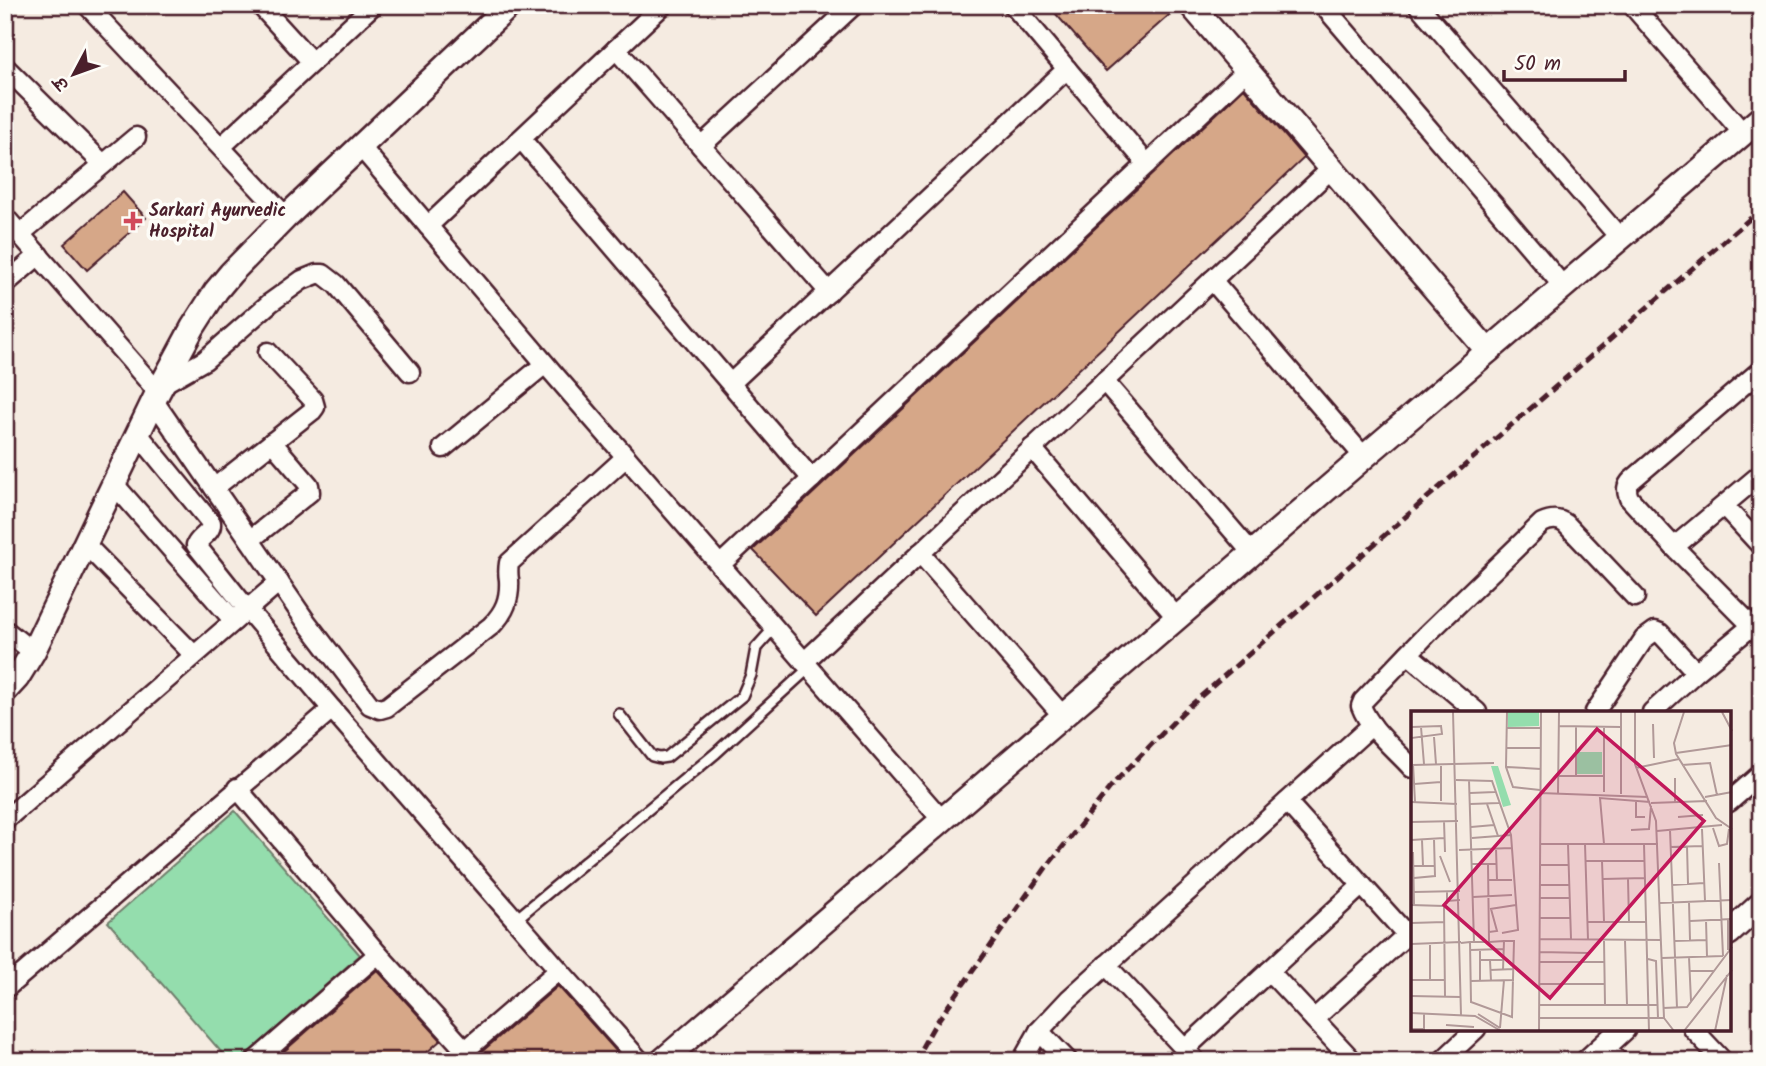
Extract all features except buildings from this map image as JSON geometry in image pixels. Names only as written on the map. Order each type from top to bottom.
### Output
[{"type":"street","points":[[88,5],[286,216]]},
{"type":"street","points":[[260,5],[312,62]]},
{"type":"street","points":[[221,147],[373,5]]},
{"type":"street","points":[[5,691],[17,678],[33,652],[159,392],[193,327],[216,291],[286,216],[510,5]]},
{"type":"street","points":[[428,226],[663,5]]},
{"type":"street","points":[[701,146],[854,5]]},
{"type":"street","points":[[1013,5],[1147,164]]},
{"type":"street","points":[[1191,5],[1488,351]]},
{"type":"street","points":[[1323,5],[1563,286]]},
{"type":"street","points":[[1418,5],[1620,238]]},
{"type":"street","points":[[1632,5],[1743,133]]},
{"type":"street","points":[[616,49],[829,292]]},
{"type":"street","points":[[5,67],[103,164]]},
{"type":"street","points":[[731,383],[1067,69]]},
{"type":"street","points":[[720,565],[1247,70]]},
{"type":"street","points":[[662,1061],[1761,118]]},
{"type":"street","points":[[20,233],[136,137]]},
{"type":"street","points":[[521,139],[812,478]]},
{"type":"street","points":[[360,146],[545,364],[942,820]]},
{"type":"street","points":[[807,665],[920,553],[1331,169]]},
{"type":"street","points":[[5,217],[159,392],[214,488],[305,620],[369,705],[380,709],[387,707],[491,626],[508,601],[509,563],[626,457]]},
{"type":"street","points":[[5,284],[39,255]]},
{"type":"street","points":[[159,392],[205,360],[270,303],[302,280],[317,274],[323,274],[335,284],[410,372]]},
{"type":"street","points":[[1212,280],[1364,457]]},
{"type":"street","points":[[214,488],[312,411],[315,403],[268,352]]},
{"type":"street","points":[[443,448],[545,364]]},
{"type":"street","points":[[1653,711],[1696,673],[1756,630],[1629,498],[1627,487],[1761,370]]},
{"type":"street","points":[[1104,382],[1252,553]]},
{"type":"street","points":[[139,435],[211,523],[210,529],[196,545],[240,615]]},
{"type":"street","points":[[250,540],[310,492],[309,485],[272,442]]},
{"type":"street","points":[[1032,448],[1177,618]]},
{"type":"street","points":[[1674,547],[1761,474]]},
{"type":"street","points":[[114,485],[331,709],[640,1061]]},
{"type":"street","points":[[1724,506],[1761,546]]},
{"type":"street","points":[[1411,767],[1372,725],[1361,706],[1363,701],[1542,523],[1560,520],[1566,524],[1635,597]]},
{"type":"street","points":[[85,544],[194,655]]},
{"type":"street","points":[[920,553],[1063,716]]},
{"type":"street","points":[[5,820],[279,582]]},
{"type":"street","points":[[5,630],[33,652]]},
{"type":"street","points":[[1596,711],[1644,639],[1655,631],[1660,633],[1696,673]]},
{"type":"street","points":[[1408,654],[1476,711]]},
{"type":"street","points":[[5,989],[331,709]]},
{"type":"street","points":[[1021,1061],[1039,1031],[1069,999],[1372,725]]},
{"type":"street","points":[[1731,800],[1761,774]]},
{"type":"street","points":[[237,788],[378,954],[459,1055],[559,970]]},
{"type":"street","points":[[1287,802],[1362,885],[1410,933],[1314,1019]]},
{"type":"street","points":[[1106,965],[1190,1055],[1269,971],[1362,885]]},
{"type":"street","points":[[1731,931],[1761,904]]},
{"type":"street","points":[[255,1061],[378,954]]},
{"type":"street","points":[[1269,971],[1353,1061]]},
{"type":"street","points":[[1039,1031],[1068,1061]]},
{"type":"street","points":[[1442,1061],[1474,1031]]},
{"type":"street","points":[[1604,1056],[1622,1031]]},
{"type":"street","points":[[1695,1031],[1723,1061]]},
{"type":"lane","points":[[619,714],[652,755],[667,757],[742,696],[751,674],[755,648],[774,628]]},
{"type":"lane","points":[[515,920],[716,752],[807,665]]},
{"type":"green space","points":[[235,811],[360,955],[239,1061],[229,1061],[108,922]]},
{"type":"railway","points":[[914,1061],[934,1026],[1045,869],[1113,784],[1183,712],[1761,209]]},
{"type":"place","name":"Sarkari Ayurvedic Hospital","points":[[133,221]]}]
